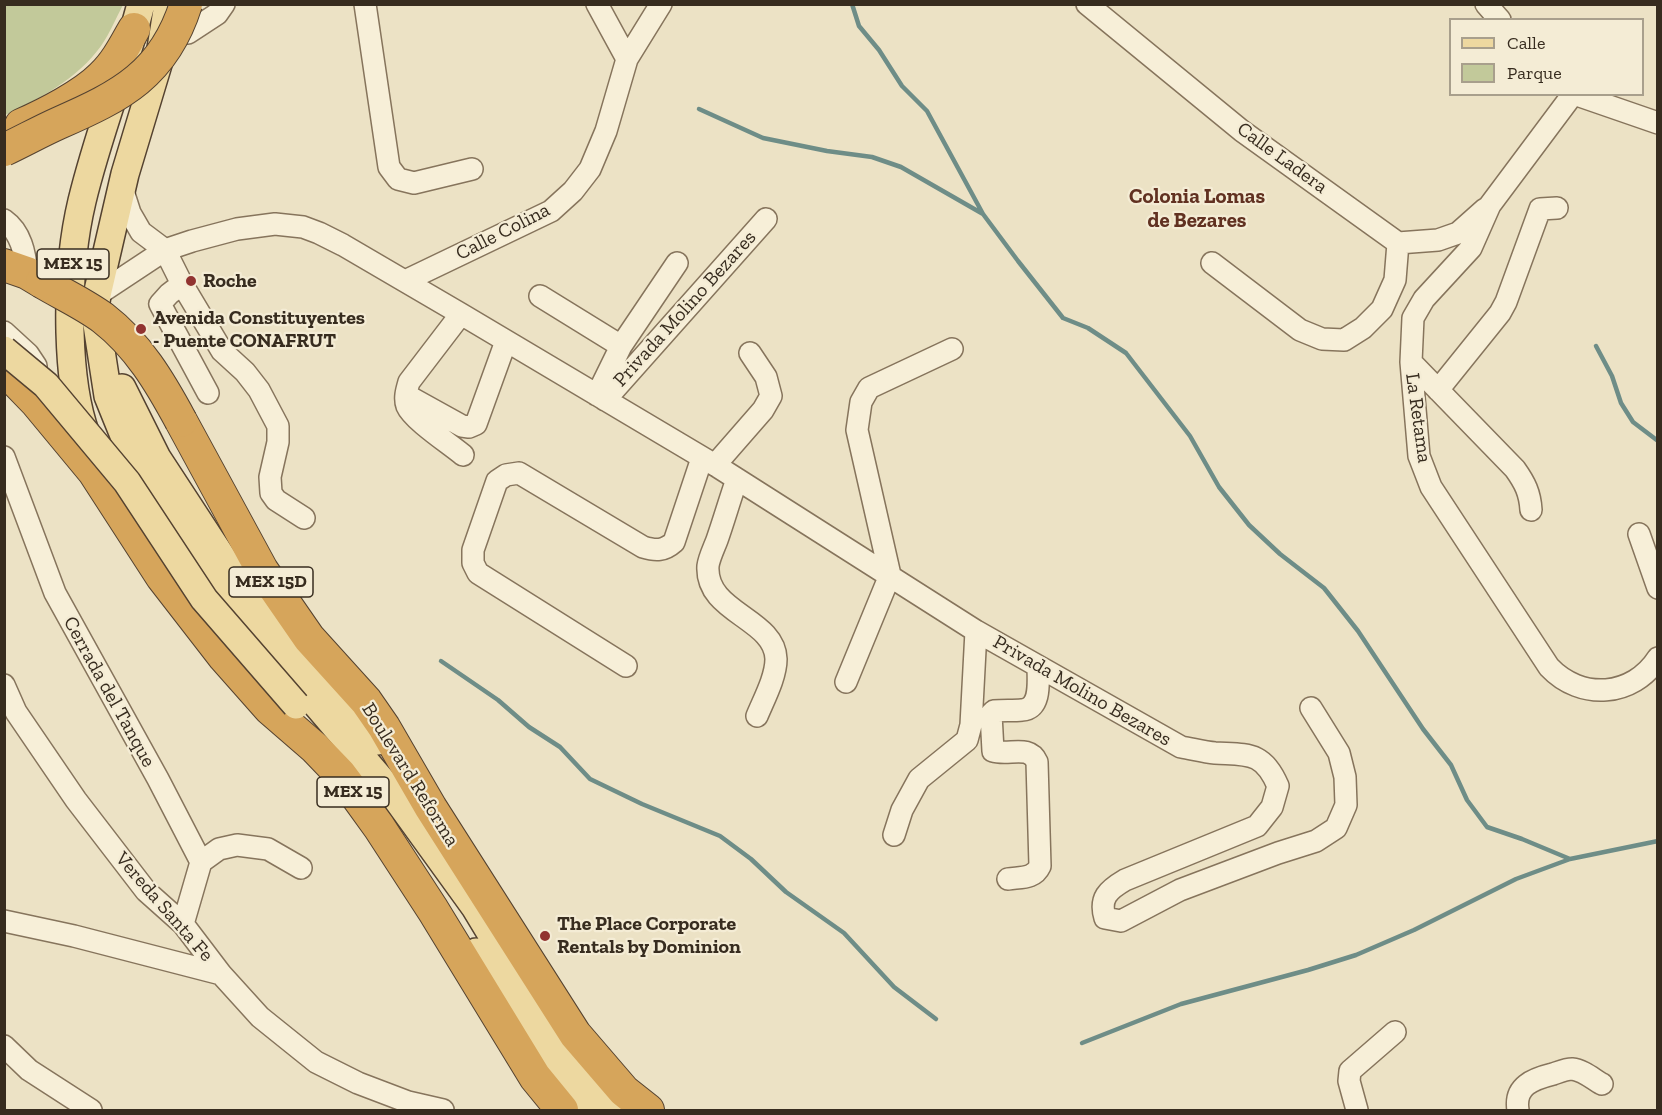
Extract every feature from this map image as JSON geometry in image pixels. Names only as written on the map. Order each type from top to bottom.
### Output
[{"type":"highway","points":[[4,133],[49,112],[102,77],[115,61],[138,17]]},
{"type":"highway","points":[[4,150],[104,103],[135,83],[153,65],[187,19]]},
{"type":"highway","name":"Boulevard Reforma","points":[[25,270],[102,317],[137,350],[160,383],[262,570],[309,638],[366,700],[431,808],[575,1034],[624,1091],[648,1110]]},
{"type":"highway","points":[[4,369],[76,449],[94,471],[112,500]]},
{"type":"highway","name":"MEX 15","points":[[112,500],[162,577],[210,641],[245,683],[340,774],[379,827],[433,910],[535,1077],[562,1110]]},
{"type":"main road","name":"MEX 15","points":[[168,4],[159,61],[124,181],[97,307],[116,377],[157,458],[242,588],[363,722],[431,808]]},
{"type":"main road","points":[[124,181],[145,147],[168,91],[187,19],[198,4]]},
{"type":"main road","name":"MEX 15","points":[[112,500],[82,423],[74,386],[70,313],[74,256],[84,192],[138,17]]},
{"type":"main road","points":[[97,307],[108,396],[125,438],[159,503],[212,581],[394,795],[475,907],[536,1008],[601,1095],[621,1110]]},
{"type":"main road","points":[[4,350],[46,385],[127,482],[204,599],[296,705],[337,744],[358,772],[547,1061],[586,1110]]},
{"type":"street","points":[[187,19],[217,15],[224,4]]},
{"type":"street","points":[[364,4],[389,166],[398,179],[414,183],[472,169]]},
{"type":"street","points":[[597,4],[627,59]]},
{"type":"street","name":"Calle Colina","points":[[405,281],[551,211],[573,191],[590,169],[606,131],[627,59],[661,4]]},
{"type":"street","name":"Calle Ladera","points":[[1088,4],[1242,131],[1398,243]]},
{"type":"street","points":[[1486,4],[1498,18]]},
{"type":"street","points":[[74,256],[75,183],[102,77]]},
{"type":"street","name":"La Retama","points":[[1572,96],[1490,205],[1471,248],[1424,299],[1413,318],[1411,362],[1419,456],[1431,487],[1549,667],[1560,679],[1577,687],[1601,690],[1627,686],[1649,671],[1658,658]]},
{"type":"street","points":[[1580,96],[1658,123]]},
{"type":"street","points":[[124,181],[130,213],[141,232],[165,250],[182,284],[222,351],[245,372],[260,390],[278,426],[278,442],[270,477],[271,494],[276,500],[304,518]]},
{"type":"street","points":[[1212,263],[1300,330],[1322,339],[1344,340],[1363,328],[1382,309],[1395,280],[1398,243],[1438,240],[1458,232],[1490,205]]},
{"type":"street","points":[[1438,390],[1503,308],[1540,209],[1557,208]]},
{"type":"street","name":"Privada Molino Bezares","points":[[601,398],[766,219]]},
{"type":"street","points":[[4,220],[12,225],[20,240],[25,270]]},
{"type":"street","name":"Privada Molino Bezares","points":[[97,307],[165,250],[237,228],[275,224],[303,227],[343,244],[737,479],[976,631],[1181,747],[1253,756],[1272,770],[1278,786],[1272,807],[1257,826],[1125,880],[1109,890],[1102,907],[1105,918],[1121,921],[1180,890],[1316,841],[1336,828],[1346,805],[1345,777],[1339,753],[1311,708]]},
{"type":"street","points":[[4,248],[25,270]]},
{"type":"street","points":[[601,398],[621,346],[677,263]]},
{"type":"street","points":[[182,284],[160,304],[208,393]]},
{"type":"street","points":[[540,296],[621,346]]},
{"type":"street","points":[[461,314],[409,382],[406,395],[407,406],[418,419],[463,455]]},
{"type":"street","points":[[4,332],[28,354],[39,369],[55,399],[76,449]]},
{"type":"street","points":[[406,395],[462,426],[469,427],[476,424],[506,341]]},
{"type":"street","points":[[846,682],[890,575],[857,430],[861,402],[869,388],[952,349]]},
{"type":"street","points":[[626,666],[478,573],[473,563],[473,550],[497,481],[506,475],[519,473],[643,547],[652,550],[665,549],[674,542],[708,462],[763,410],[771,396],[766,377],[750,353]]},
{"type":"street","points":[[1411,362],[1515,470],[1526,484],[1531,510]]},
{"type":"street","name":"Cerrada del Tanque","points":[[4,457],[55,593],[153,769],[201,862]]},
{"type":"street","points":[[737,479],[708,566],[710,581],[717,597],[763,633],[772,644],[776,659],[758,716]]},
{"type":"street","points":[[1639,534],[1658,588]]},
{"type":"street","points":[[894,835],[902,810],[919,779],[967,740],[971,725],[976,631]]},
{"type":"street","points":[[1008,879],[1029,877],[1035,874],[1040,866],[1037,762],[1034,755],[1028,752],[993,751],[991,714],[994,711],[1030,708],[1036,700],[1038,666]]},
{"type":"street","name":"Vereda Santa Fe","points":[[4,684],[16,712],[76,800],[146,891],[183,924],[221,974]]},
{"type":"street","points":[[183,924],[201,862],[219,849],[237,844],[268,849],[301,868]]},
{"type":"street","name":"Vereda Santa Fe","points":[[4,921],[74,936],[221,974]]},
{"type":"street","points":[[221,974],[260,1017],[316,1062],[358,1083],[408,1102],[443,1110]]},
{"type":"street","points":[[1357,1110],[1349,1081],[1350,1071],[1395,1032]]},
{"type":"street","points":[[4,1046],[29,1070],[91,1110]]},
{"type":"street","points":[[1518,1110],[1518,1094],[1521,1088],[1544,1076],[1574,1069],[1602,1084]]},
{"type":"green space","points":[[4,5],[123,5],[101,46],[81,68],[45,95],[5,115]]},
{"type":"waterway","points":[[852,4],[859,26],[879,50],[902,86],[927,111],[983,214],[1018,261],[1063,318],[1088,328],[1126,353],[1190,436],[1219,487],[1249,525],[1280,554],[1324,588],[1358,631],[1423,729],[1451,765],[1467,800],[1487,827],[1570,859]]},
{"type":"waterway","points":[[699,109],[763,138],[827,151],[872,157],[901,167],[983,214]]},
{"type":"waterway","points":[[1596,346],[1612,376],[1621,403],[1633,422],[1658,441]]},
{"type":"waterway","points":[[441,661],[498,700],[529,727],[560,747],[590,779],[642,804],[720,836],[751,859],[786,892],[844,933],[894,987],[936,1019]]},
{"type":"waterway","points":[[1082,1043],[1181,1004],[1356,955],[1414,930],[1516,879],[1570,859],[1658,841]]},
{"type":"place","name":"Roche","points":[[191,281]]},
{"type":"place","name":"Avenida Constituyentes - Puente CONAFRUT","points":[[141,329]]},
{"type":"place","name":"The Place Corporate Rentals by Dominion","points":[[545,936]]},
{"type":"district","name":"Colonia Lomas de Bezares","points":[[1197,209]]}]
